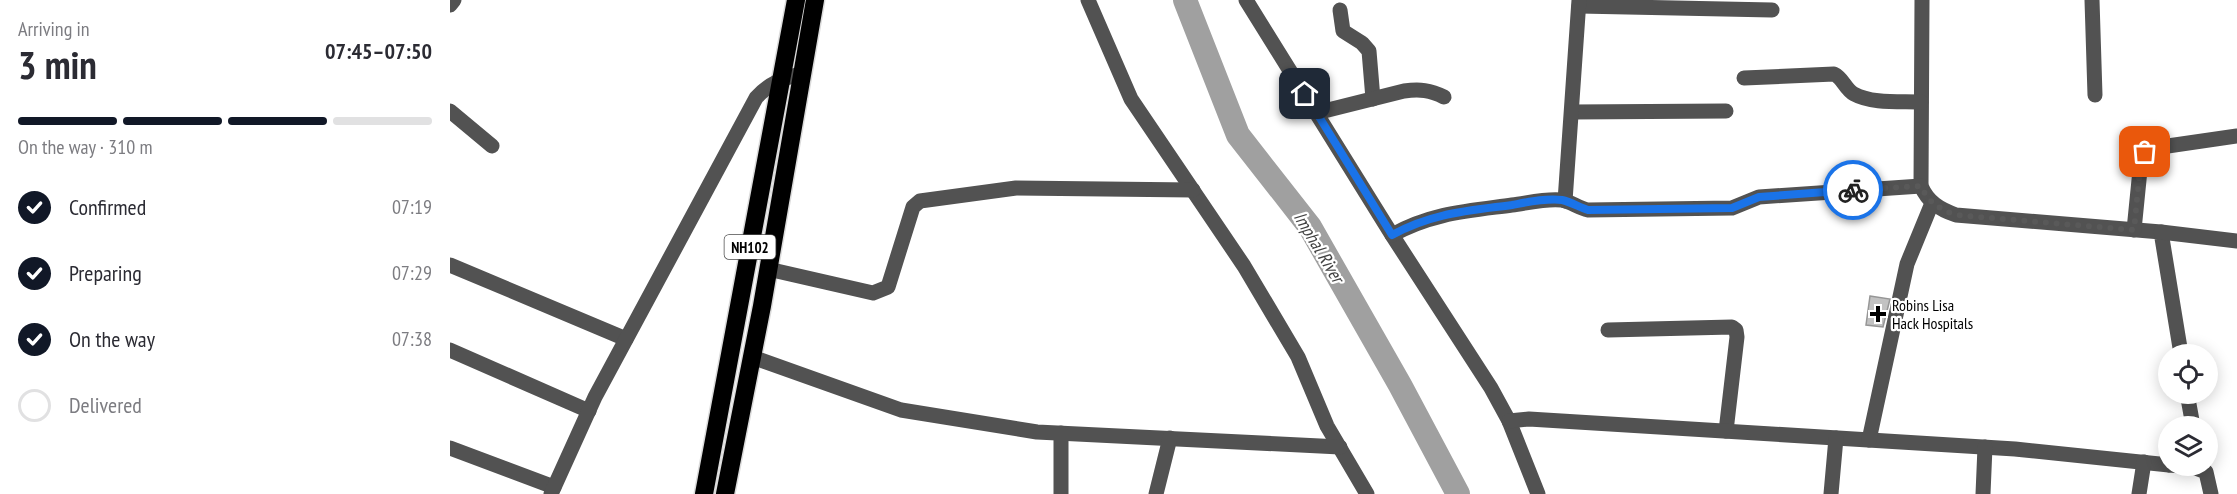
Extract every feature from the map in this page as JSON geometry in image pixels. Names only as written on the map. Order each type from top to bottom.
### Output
[{"type":"highway","name":"NH102","points":[[704,494],[796,0]]},
{"type":"highway","name":"NH102","points":[[725,494],[752,357],[815,0]]},
{"type":"street","points":[[450,5],[454,0]]},
{"type":"street","points":[[1088,0],[1131,99],[1244,266],[1298,357],[1327,426],[1366,494]]},
{"type":"street","points":[[1246,0],[1392,235],[1491,388],[1509,421],[1538,494]]},
{"type":"street","points":[[1922,0],[1921,186],[1932,203],[1943,210],[1967,217],[2162,232],[2237,241]]},
{"type":"street","points":[[2092,0],[2095,95]]},
{"type":"street","points":[[1565,201],[1579,3],[1772,10]]},
{"type":"street","points":[[1340,10],[1342,31],[1362,43],[1369,51],[1372,99]]},
{"type":"street","points":[[450,448],[552,490],[626,339],[756,98],[766,87],[780,79],[801,74]]},
{"type":"street","points":[[1744,78],[1834,74],[1838,75],[1852,94],[1862,98],[1921,102]]},
{"type":"street","points":[[1316,113],[1418,89],[1431,91],[1444,97]]},
{"type":"street","points":[[450,111],[492,147]]},
{"type":"street","points":[[1572,112],[1726,111]]},
{"type":"street","points":[[2134,230],[2141,159],[2145,152],[2154,148],[2237,136]]},
{"type":"street","points":[[1392,235],[1425,219],[1444,214],[1545,200],[1565,201],[1588,210],[1732,208],[1759,197],[1921,186]]},
{"type":"street","points":[[768,269],[873,293],[888,287],[914,207],[920,201],[1016,188],[1193,190]]},
{"type":"street","points":[[1869,440],[1907,264],[1932,203]]},
{"type":"street","points":[[2162,232],[2179,344]]},
{"type":"street","points":[[450,264],[626,339]]},
{"type":"street","points":[[1608,330],[1732,327],[1736,330],[1726,431]]},
{"type":"street","points":[[450,350],[589,411]]},
{"type":"street","points":[[752,357],[844,388],[883,404],[919,414],[1037,432],[1340,447]]},
{"type":"street","points":[[1509,421],[1529,418],[1985,447],[2158,464]]},
{"type":"street","points":[[1060,494],[1061,433]]},
{"type":"street","points":[[1156,494],[1170,438]]},
{"type":"street","points":[[1830,494],[1836,438]]},
{"type":"street","points":[[1983,494],[1985,447]]},
{"type":"street","points":[[2139,494],[2144,462]]},
{"type":"street","points":[[2207,476],[2211,494]]},
{"type":"building","points":[[1870,296],[1890,299],[1883,327],[1866,325]]},
{"type":"waterway","name":"Imphal River","points":[[1185,0],[1238,135],[1310,227],[1400,385],[1458,494]]},
{"type":"way so far","points":[[1853,190],[1921,186],[1932,203],[1956,215],[2134,230],[2141,159],[2145,152]]},
{"type":"place","name":"Robins Lisa Hack Hospitals","points":[[1878,314]]},
{"type":"route","points":[[1305,94],[1392,235],[1425,219],[1444,214],[1545,200],[1565,201],[1588,210],[1732,208],[1759,197],[1853,190]]}]
